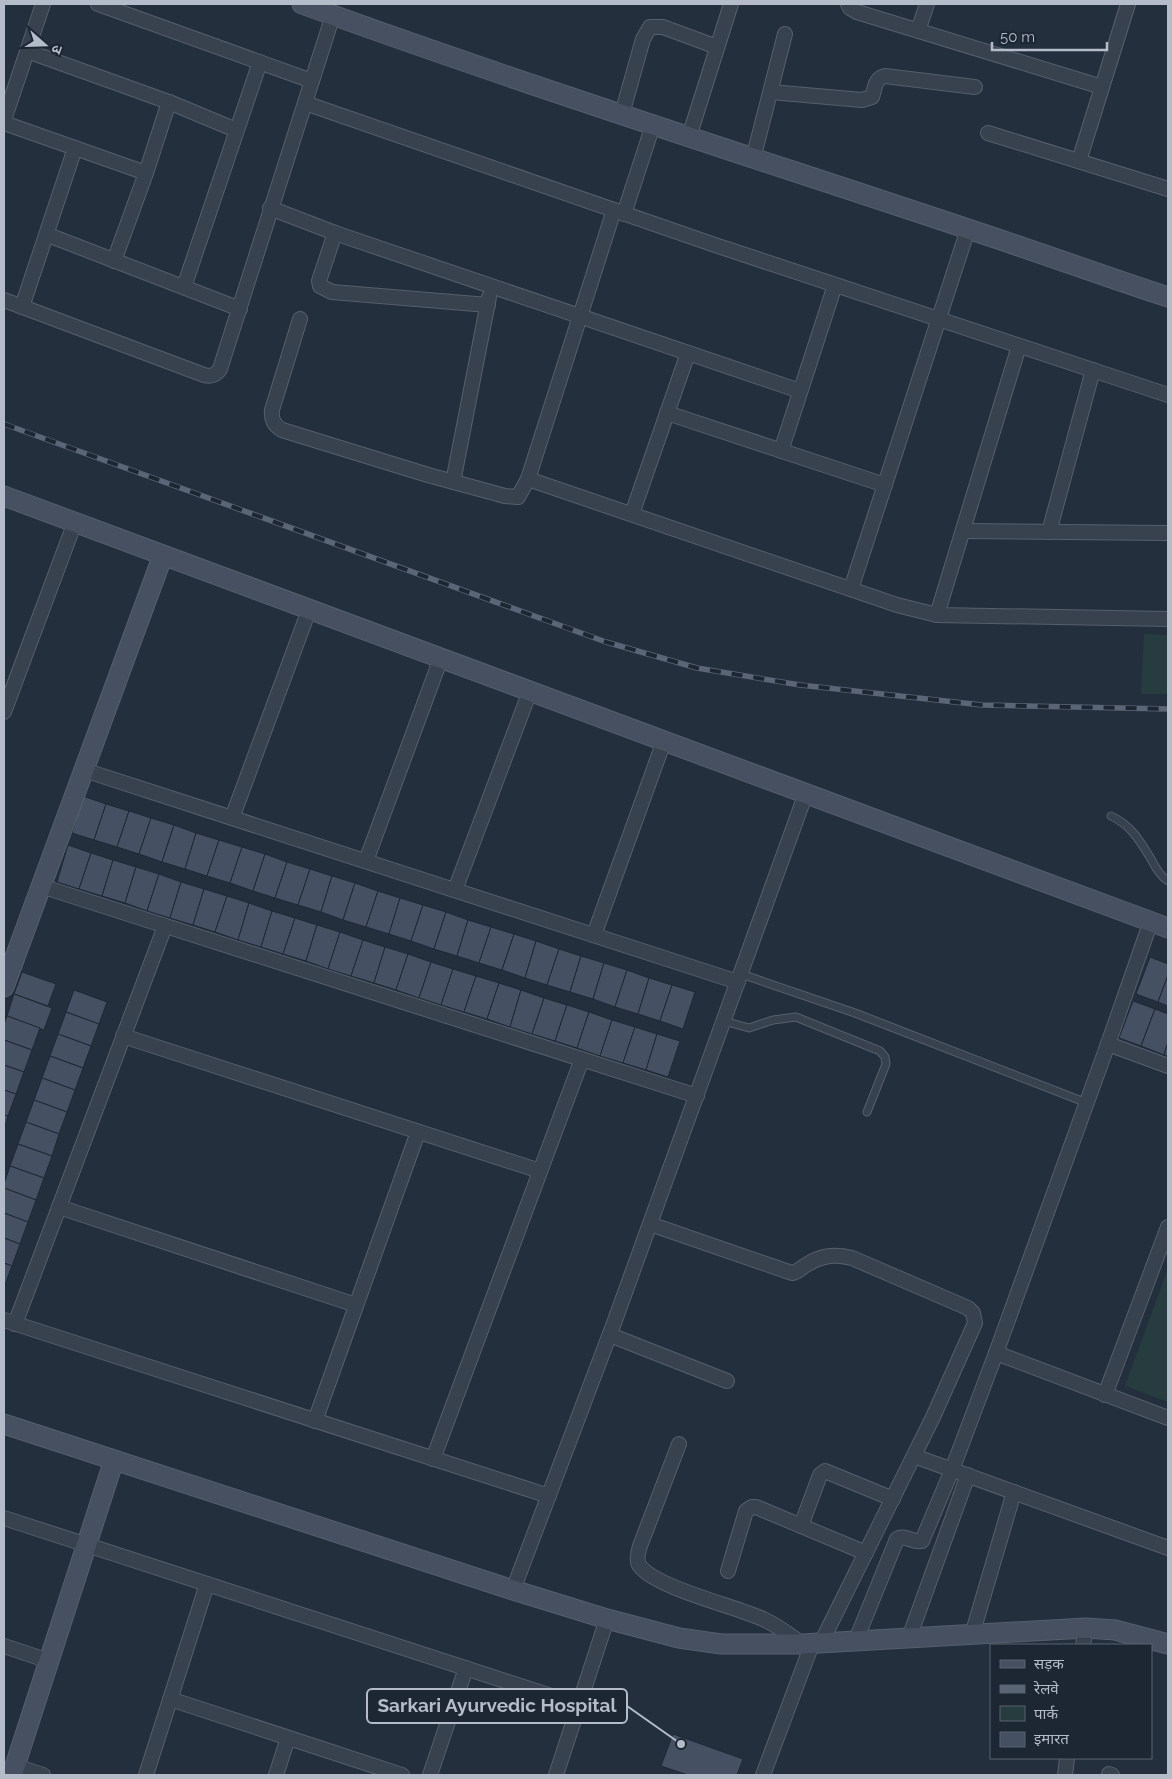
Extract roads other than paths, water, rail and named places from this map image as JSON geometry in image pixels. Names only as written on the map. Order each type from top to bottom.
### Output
[{"type":"street","points":[[43,4],[4,122],[146,173]]},
{"type":"street","points":[[98,4],[312,81]]},
{"type":"street","points":[[302,4],[337,12],[652,125],[1168,295]]},
{"type":"street","points":[[848,4],[850,8],[857,12],[1102,87]]},
{"type":"street","points":[[918,31],[927,4]]},
{"type":"street","points":[[1079,161],[1127,4]]},
{"type":"street","points":[[689,137],[717,47],[727,5]]},
{"type":"street","points":[[4,300],[209,376],[217,374],[240,309],[270,208],[312,81],[337,12]]},
{"type":"street","points":[[622,114],[643,39],[650,27],[663,27],[717,47]]},
{"type":"street","points":[[753,159],[785,34]]},
{"type":"street","points":[[27,51],[169,102],[236,130]]},
{"type":"street","points":[[184,287],[260,62]]},
{"type":"street","points":[[771,92],[862,100],[872,96],[876,81],[880,77],[885,76],[975,87]]},
{"type":"street","points":[[114,261],[169,102]]},
{"type":"street","points":[[305,103],[619,212],[1168,395]]},
{"type":"street","points":[[300,319],[272,410],[271,416],[277,427],[453,482],[512,498],[518,497],[528,479],[580,316],[652,125]]},
{"type":"street","points":[[988,133],[1168,189]]},
{"type":"street","points":[[22,307],[48,234],[75,148]]},
{"type":"street","points":[[270,208],[335,233],[800,391]]},
{"type":"street","points":[[851,589],[968,229]]},
{"type":"street","points":[[335,233],[319,281],[320,286],[325,290],[488,305]]},
{"type":"street","points":[[48,234],[240,309]]},
{"type":"street","points":[[781,451],[835,285]]},
{"type":"street","points":[[453,482],[491,286]]},
{"type":"street","points":[[937,615],[1019,346]]},
{"type":"street","points":[[632,514],[688,353]]},
{"type":"street","points":[[1049,532],[1093,370]]},
{"type":"street","points":[[667,413],[885,485]]},
{"type":"street","points":[[528,479],[897,605],[937,615],[1168,619]]},
{"type":"street","points":[[5,501],[75,522],[1168,928]]},
{"type":"street","points":[[4,712],[75,522]]},
{"type":"street","points":[[963,531],[1168,533]]},
{"type":"street","points":[[4,987],[163,555]]},
{"type":"street","points":[[232,818],[309,610]]},
{"type":"street","points":[[366,861],[441,658]]},
{"type":"street","points":[[455,890],[530,691]]},
{"type":"street","points":[[594,935],[664,741]]},
{"type":"street","points":[[84,770],[594,935],[740,978]]},
{"type":"street","points":[[513,1590],[610,1334],[806,793]]},
{"type":"street","points":[[41,886],[697,1096]]},
{"type":"street","points":[[856,1640],[896,1539],[902,1537],[919,1542],[922,1541],[952,1470],[1087,1103],[1151,921]]},
{"type":"street","points":[[165,926],[58,1207],[9,1322],[549,1496]]},
{"type":"street","points":[[123,1036],[540,1171]]},
{"type":"street","points":[[1108,1044],[1168,1066]]},
{"type":"street","points":[[433,1459],[582,1059]]},
{"type":"street","points":[[315,1421],[418,1132]]},
{"type":"street","points":[[58,1207],[356,1305]]},
{"type":"street","points":[[650,1224],[792,1272],[796,1272],[812,1261],[824,1256],[842,1256],[863,1262],[968,1308],[973,1312],[975,1323],[934,1417],[866,1553],[812,1644],[763,1775]]},
{"type":"street","points":[[1105,1395],[1168,1228]]},
{"type":"street","points":[[610,1334],[727,1381]]},
{"type":"street","points":[[996,1353],[1168,1418]]},
{"type":"street","points":[[4,1424],[513,1590],[606,1619],[679,1638],[701,1642],[741,1645],[812,1644],[856,1640],[972,1635],[1084,1637],[1115,1630],[1168,1644]]},
{"type":"street","points":[[679,1444],[640,1546],[637,1561],[640,1566],[652,1576],[686,1592],[764,1619],[812,1644]]},
{"type":"street","points":[[914,1456],[1168,1548]]},
{"type":"street","points":[[43,1775],[14,1771],[114,1460]]},
{"type":"street","points":[[800,1526],[820,1475],[825,1471],[893,1499]]},
{"type":"street","points":[[909,1638],[968,1475]]},
{"type":"street","points":[[972,1635],[1014,1492]]},
{"type":"street","points":[[728,1571],[749,1508],[756,1507],[866,1553]]},
{"type":"street","points":[[4,1518],[578,1705]]},
{"type":"street","points":[[146,1775],[207,1584]]},
{"type":"street","points":[[556,1775],[606,1619]]},
{"type":"street","points":[[4,1646],[49,1661]]},
{"type":"street","points":[[430,1775],[466,1668]]},
{"type":"street","points":[[170,1699],[402,1775]]},
{"type":"street","points":[[276,1775],[288,1738]]},
{"type":"street","points":[[1064,1775],[1067,1759]]},
{"type":"lane","points":[[1111,816],[1125,823],[1138,837],[1156,868],[1168,881]]},
{"type":"lane","points":[[740,978],[855,1013],[1087,1103]]},
{"type":"lane","points":[[724,1022],[749,1028],[773,1020],[796,1017],[880,1051],[885,1057],[886,1064],[868,1112]]},
{"type":"railway","points":[[4,424],[606,642],[697,668],[800,685],[982,705],[1168,709]]},
{"type":"place","name":"Sarkari Ayurvedic Hospital","points":[[681,1744]]}]
